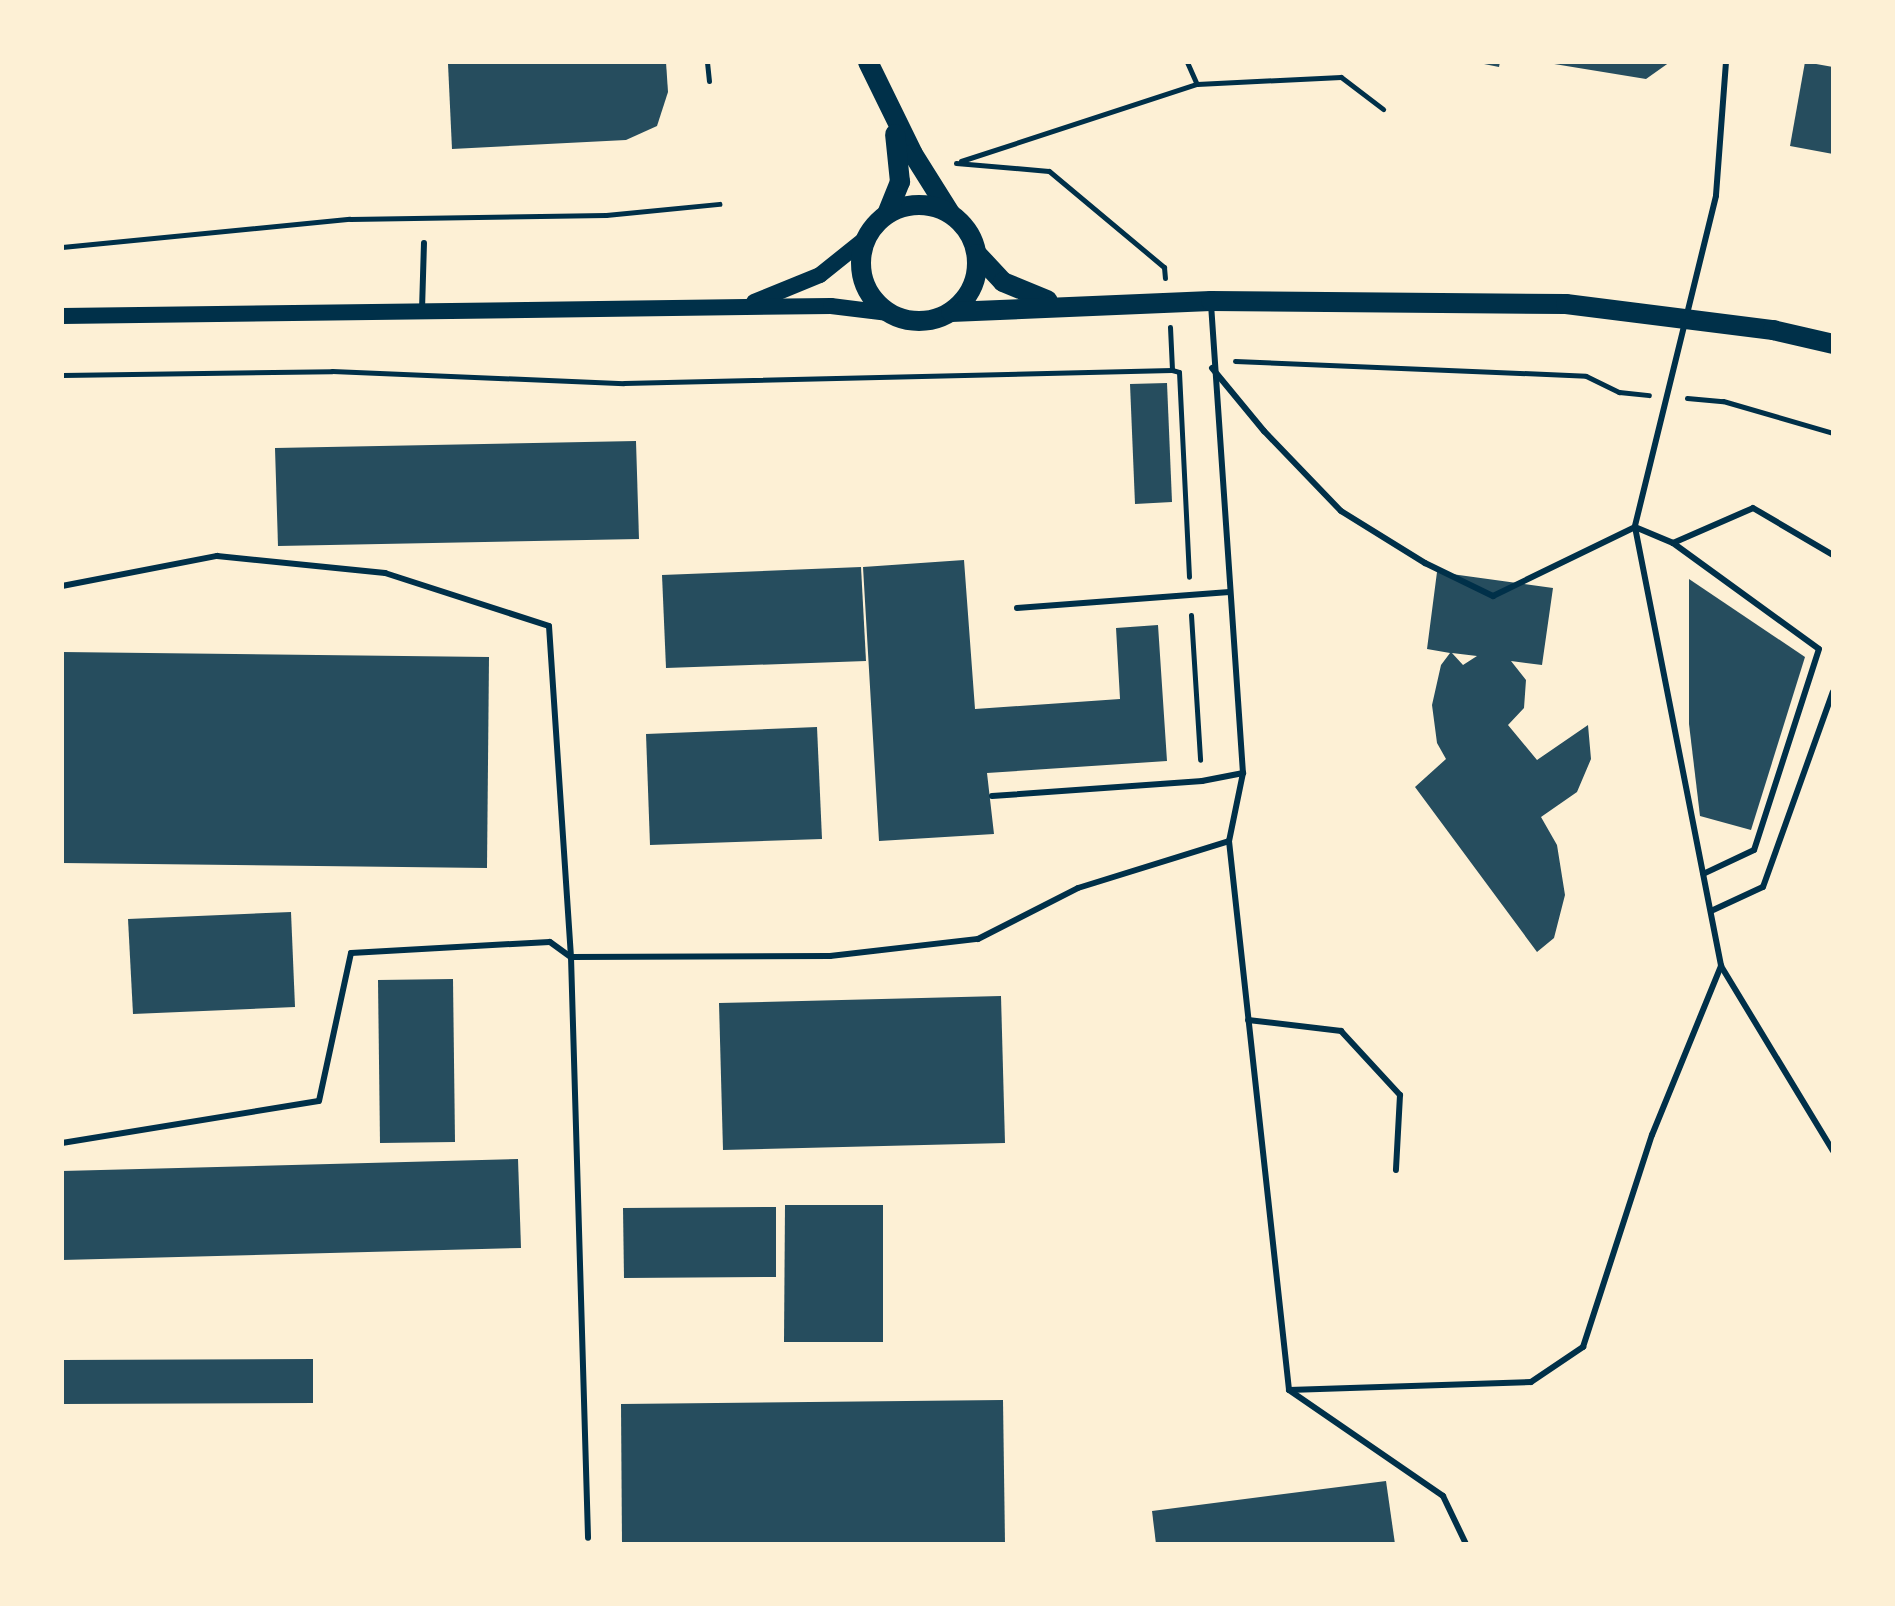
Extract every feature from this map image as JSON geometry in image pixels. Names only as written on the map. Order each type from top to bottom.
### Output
[{"type":"main road","points":[[868,62],[950,213],[963,224],[977,254],[1003,282],[1031,297],[1066,304]]},
{"type":"main road","points":[[741,307],[820,275],[865,239],[887,214],[900,182],[888,103]]},
{"type":"main road","points":[[887,214],[918,204],[950,213]]},
{"type":"main road","points":[[865,239],[861,255],[866,288],[887,313]]},
{"type":"main road","points":[[951,312],[973,287],[977,254]]},
{"type":"main road","points":[[62,316],[831,306],[887,313],[919,322],[951,312],[1066,304],[1211,301],[1566,304],[1688,318],[1833,344]]},
{"type":"lane","points":[[1726,62],[1716,196],[1635,527],[1721,966],[1833,1151]]},
{"type":"lane","points":[[422,310],[424,243]]},
{"type":"lane","points":[[1211,301],[1211,359],[1243,773],[1229,841],[1289,1390],[1443,1496],[1466,1544]]},
{"type":"lane","points":[[1212,368],[1264,431],[1341,511],[1425,563],[1493,596],[1635,527],[1673,543],[1819,649],[1754,850],[1703,874]]},
{"type":"lane","points":[[1673,543],[1753,508],[1833,555]]},
{"type":"lane","points":[[62,586],[217,556],[385,573],[549,626],[571,957],[588,1538]]},
{"type":"lane","points":[[1017,608],[1229,592]]},
{"type":"lane","points":[[1711,911],[1763,887],[1833,692]]},
{"type":"lane","points":[[992,796],[1202,781],[1243,773]]},
{"type":"lane","points":[[62,1143],[319,1101],[351,953],[550,942],[571,957],[830,956],[978,939],[1078,888],[1229,841]]},
{"type":"lane","points":[[1289,1390],[1531,1382],[1583,1347],[1652,1135],[1721,966]]},
{"type":"lane","points":[[1248,1020],[1341,1031],[1400,1095],[1396,1170]]},
{"type":"path","points":[[707,62],[709,81]]},
{"type":"path","points":[[1187,62],[1197,84]]},
{"type":"path","points":[[1202,781],[1175,371],[1164,267],[1049,171],[956,163],[1197,84],[1341,77],[1383,109]]},
{"type":"path","points":[[62,247],[350,219],[606,215],[719,204]]},
{"type":"path","points":[[62,375],[332,371],[624,383],[1175,371],[1211,359],[1586,376],[1619,392],[1723,401],[1833,433]]},
{"type":"building","points":[[666,62],[668,92],[657,126],[626,140],[452,149],[448,64]]},
{"type":"building","points":[[1474,62],[1500,62],[1499,67]]},
{"type":"building","points":[[1542,62],[1670,62],[1646,79]]},
{"type":"building","points":[[1805,62],[1833,67],[1833,154],[1790,146]]},
{"type":"building","points":[[1167,383],[1172,502],[1135,504],[1130,384]]},
{"type":"building","points":[[636,441],[639,539],[278,546],[275,448]]},
{"type":"building","points":[[964,560],[975,709],[1120,699],[1116,628],[1158,625],[1167,761],[987,773],[994,834],[879,841],[863,567]]},
{"type":"building","points":[[861,567],[866,661],[666,668],[662,575]]},
{"type":"building","points":[[1437,572],[1553,588],[1542,665],[1511,661],[1526,680],[1524,708],[1508,725],[1537,760],[1588,725],[1591,759],[1577,792],[1541,817],[1557,845],[1565,895],[1554,938],[1537,952],[1415,787],[1446,759],[1437,743],[1432,705],[1441,665],[1450,653],[1427,649]],"holes":[[[1452,653],[1477,656],[1463,665]]]},
{"type":"building","points":[[1689,579],[1805,657],[1751,830],[1700,816],[1689,724]]},
{"type":"building","points":[[62,652],[489,657],[487,868],[62,863]]},
{"type":"building","points":[[817,727],[822,839],[650,845],[646,734]]},
{"type":"building","points":[[291,912],[295,1007],[133,1014],[128,919]]},
{"type":"building","points":[[453,979],[455,1142],[380,1143],[378,980]]},
{"type":"building","points":[[1001,996],[1005,1143],[723,1150],[719,1003]]},
{"type":"building","points":[[518,1159],[521,1248],[62,1260],[62,1171]]},
{"type":"building","points":[[785,1205],[883,1205],[883,1342],[784,1342]]},
{"type":"building","points":[[776,1207],[776,1277],[624,1278],[623,1208]]},
{"type":"building","points":[[313,1359],[313,1403],[62,1404],[62,1360]]},
{"type":"building","points":[[1003,1400],[1005,1544],[622,1544],[621,1404]]},
{"type":"building","points":[[1386,1481],[1395,1544],[1156,1544],[1152,1511]]}]
